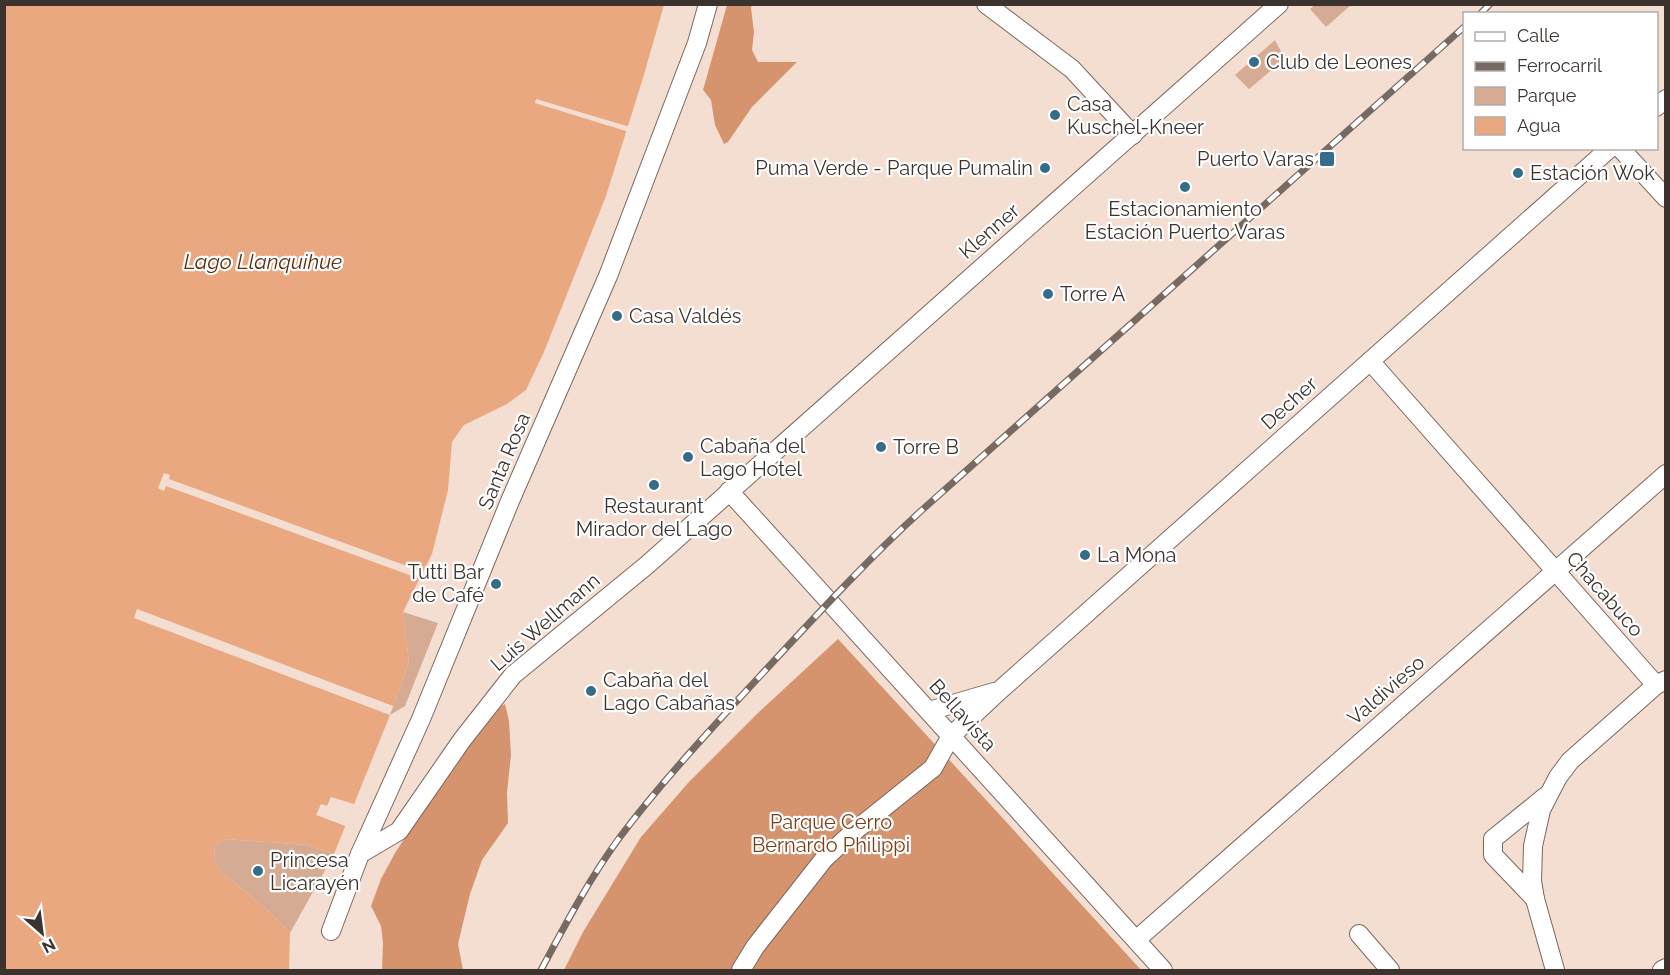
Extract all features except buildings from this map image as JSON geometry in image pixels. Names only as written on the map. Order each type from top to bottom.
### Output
[{"type":"street","name":"Santa Rosa","points":[[331,931],[360,854],[421,719],[510,501],[608,276],[696,43],[708,4]]},
{"type":"street","points":[[986,4],[1072,69],[1133,135]]},
{"type":"street","name":"Klenner","points":[[729,491],[1279,4]]},
{"type":"street","name":"Decher","points":[[741,970],[755,947],[824,859],[852,833],[933,768],[951,736],[1608,150]]},
{"type":"street","points":[[1622,150],[1665,198]]},
{"type":"street","name":"Chacabuco","points":[[1370,361],[1555,571],[1661,682],[1570,761],[1558,777],[1541,810],[1533,846],[1532,872],[1535,899],[1555,970]]},
{"type":"street","name":"Valdivieso","points":[[1136,940],[1665,474]]},
{"type":"street","name":"Luis Wellmann","points":[[360,854],[399,831],[462,740],[513,675],[646,565],[729,491]]},
{"type":"street","name":"Bellavista","points":[[729,491],[1163,970]]},
{"type":"street","name":"Decher","points":[[929,711],[999,691]]},
{"type":"street","points":[[1535,899],[1493,855],[1493,839],[1549,794]]},
{"type":"street","points":[[1359,934],[1390,970]]},
{"type":"green space","points":[[727,5],[752,5],[754,32],[752,50],[758,62],[797,62],[752,107],[728,142],[724,144],[715,125],[711,100],[703,90]]},
{"type":"green space","points":[[1315,5],[1351,5],[1326,27],[1310,9]]},
{"type":"green space","points":[[1275,40],[1285,59],[1249,89],[1235,75]]},
{"type":"green space","points":[[403,612],[438,623],[405,706],[390,715],[409,662]]},
{"type":"green space","name":"Parque Cerro Bernardo Philippi","points":[[838,639],[1141,970],[564,970],[583,932],[641,837],[688,783],[759,712]]},
{"type":"green space","points":[[505,704],[509,721],[511,755],[507,793],[508,823],[482,860],[470,894],[458,944],[463,970],[382,970],[381,926],[371,906],[381,879],[395,853],[487,714]]},
{"type":"green space","points":[[225,839],[307,845],[334,854],[290,933],[263,906],[221,872],[215,861],[214,846]]},
{"type":"water","name":"Lago Llanquihue","points":[[5,5],[664,5],[606,196],[544,352],[526,390],[507,404],[464,425],[452,442],[448,490],[432,554],[403,612],[409,662],[334,854],[307,845],[225,839],[214,846],[215,861],[221,872],[263,906],[290,933],[289,970],[5,970]]},
{"type":"pier","points":[[536,99],[630,127],[629,132],[535,103]]},
{"type":"pier","points":[[164,473],[170,475],[169,479],[426,573],[423,580],[166,486],[164,491],[158,488]]},
{"type":"pier","points":[[137,609],[393,706],[390,715],[134,618]]},
{"type":"pier","points":[[331,797],[354,804],[348,827],[316,815],[321,804],[327,806]]},
{"type":"railway","points":[[1482,12],[1490,4]]},
{"type":"railway","points":[[541,970],[588,886],[636,816],[706,735],[860,570],[922,510],[1463,28]]},
{"type":"place","name":"Club de Leones","points":[[1254,62]]},
{"type":"place","name":"Casa Kuschel-Kneer","points":[[1055,115]]},
{"type":"place","name":"Puerto Varas","points":[[1327,159]]},
{"type":"place","name":"Puma Verde - Parque Pumalin","points":[[1045,168]]},
{"type":"place","name":"Estación Wok","points":[[1518,173]]},
{"type":"place","name":"Estacionamiento Estación Puerto Varas","points":[[1185,187]]},
{"type":"place","name":"Torre A","points":[[1048,294]]},
{"type":"place","name":"Casa Valdés","points":[[617,316]]},
{"type":"place","name":"Torre B","points":[[881,447]]},
{"type":"place","name":"Cabaña del Lago Hotel","points":[[688,457]]},
{"type":"place","name":"Restaurant Mirador del Lago","points":[[654,485]]},
{"type":"place","name":"La Mona","points":[[1085,555]]},
{"type":"place","name":"Tutti Bar de Café","points":[[496,584]]},
{"type":"place","name":"Cabaña del Lago Cabañas","points":[[591,691]]},
{"type":"place","name":"Princesa Licarayén","points":[[258,871]]}]
